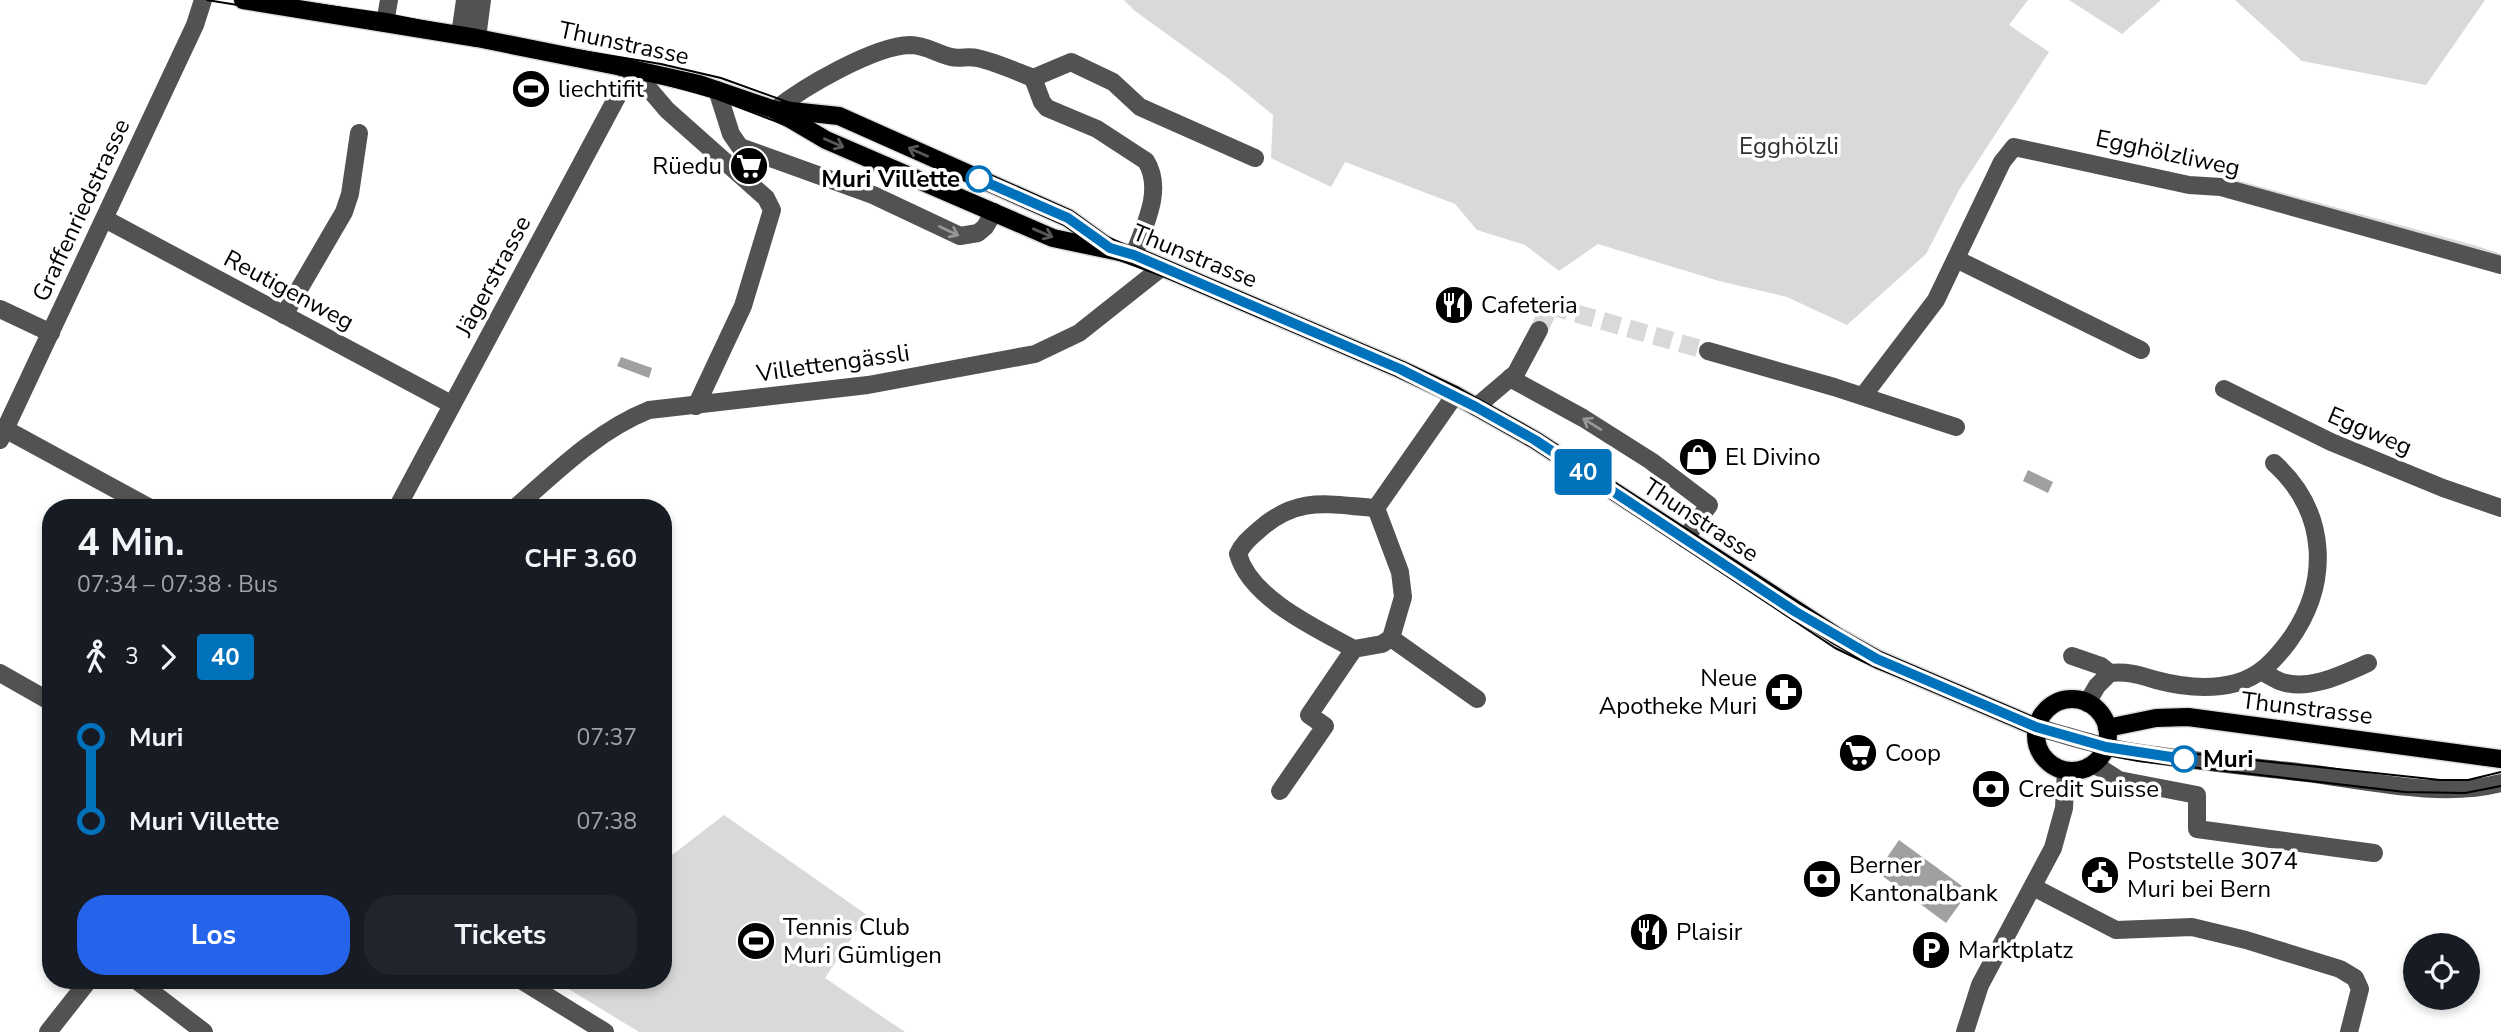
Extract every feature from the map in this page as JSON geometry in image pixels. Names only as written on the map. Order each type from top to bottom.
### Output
[{"type":"main road","name":"Thunstrasse","points":[[243,0],[468,37],[632,69],[718,90],[775,110],[826,140],[1053,238],[1134,255],[1455,395],[1535,440],[1796,612],[1877,659],[2036,727]]},
{"type":"main road","name":"Thunstrasse","points":[[775,110],[839,117],[1068,218],[1110,248]]},
{"type":"main road","points":[[2067,699],[2087,703],[2096,708],[2103,717],[2107,728],[2106,747],[2094,764],[2081,770],[2066,771],[2049,764],[2035,740],[2036,727],[2042,715],[2057,702],[2067,699]]},
{"type":"main road","name":"Thunstrasse","points":[[2107,728],[2156,718],[2188,717],[2501,759]]},
{"type":"street","name":"Graffenriedstrasse","points":[[1,436],[195,25],[203,0]]},
{"type":"street","points":[[385,23],[389,0]]},
{"type":"street","points":[[465,0],[468,37]]},
{"type":"street","points":[[468,37],[482,0]]},
{"type":"street","points":[[775,110],[786,100],[848,65],[891,48],[908,45],[926,47],[952,57],[976,57],[1033,78],[1071,62],[1113,82],[1140,107],[1255,158]]},
{"type":"street","points":[[632,69],[667,110],[766,198],[772,210],[743,306],[696,406]]},
{"type":"street","name":"Jägerstrasse","points":[[402,499],[632,69]]},
{"type":"street","points":[[1033,78],[1047,108],[1097,129],[1146,161],[1151,169],[1154,190],[1134,255]]},
{"type":"street","points":[[718,90],[731,134],[740,146],[873,195],[960,236],[978,233],[994,212]]},
{"type":"street","points":[[284,315],[344,212],[350,194],[359,133]]},
{"type":"street","name":"Egghölzliweg","points":[[1863,396],[1922,320],[1956,259],[2001,162],[2014,147],[2189,185],[2221,187],[2501,265]]},
{"type":"street","name":"Reutigenweg","points":[[105,219],[451,404]]},
{"type":"street","points":[[1956,259],[2141,350]]},
{"type":"street","name":"Villettengässli","points":[[525,499],[600,435],[649,410],[868,385],[1035,354],[1079,333],[1161,268]]},
{"type":"street","points":[[0,309],[51,333]]},
{"type":"street","points":[[1476,407],[1517,373],[1539,330]]},
{"type":"street","points":[[1708,351],[1863,396],[1956,427]]},
{"type":"street","points":[[1510,378],[1583,418],[1651,461],[1709,505],[1685,539]]},
{"type":"street","name":"Eggweg","points":[[2224,389],[2331,442],[2443,488],[2501,508]]},
{"type":"street","points":[[1376,508],[1455,395]]},
{"type":"street","points":[[1,436],[131,499]]},
{"type":"street","points":[[2087,703],[2097,686],[2110,673],[2128,671],[2159,681],[2210,688],[2238,682],[2263,672],[2281,652],[2307,613],[2316,579],[2316,535],[2314,521],[2295,485],[2274,463]]},
{"type":"street","points":[[1306,504],[1376,508],[1400,572],[1403,597],[1391,638],[1382,644],[1354,649],[1297,617],[1254,583],[1245,572],[1238,554],[1243,544],[1270,520],[1287,510],[1306,504]]},
{"type":"street","points":[[1391,638],[1477,699]]},
{"type":"street","points":[[1280,791],[1325,726],[1309,715],[1354,649]]},
{"type":"street","points":[[2072,656],[2101,666],[2110,673]]},
{"type":"street","points":[[2263,672],[2284,683],[2312,683],[2338,676],[2368,663]]},
{"type":"street","points":[[0,673],[42,697]]},
{"type":"street","points":[[2036,727],[2106,747],[2162,756],[2416,786],[2460,789],[2501,783]]},
{"type":"street","points":[[2094,764],[2119,780],[2197,795],[2197,829],[2374,853]]},
{"type":"street","points":[[1965,1032],[1980,985],[2033,887],[2059,832],[2064,808],[2066,771]]},
{"type":"street","points":[[2033,887],[2116,930],[2192,927],[2340,968],[2355,978],[2360,989],[2348,1032]]},
{"type":"street","points":[[48,1032],[82,989]]},
{"type":"street","points":[[148,989],[204,1032]]},
{"type":"street","points":[[535,989],[600,1031]]},
{"type":"green space","name":"Egghölzli","points":[[1124,0],[2028,0],[2009,25],[2049,52],[1959,190],[1926,254],[1847,325],[1787,297],[1719,281],[1598,244],[1559,271],[1525,245],[1477,230],[1455,204],[1345,162],[1331,187],[1271,158],[1273,115]]},
{"type":"green space","points":[[2069,0],[2161,0],[2122,34]]},
{"type":"green space","points":[[2235,0],[2485,0],[2426,85],[2302,61]]},
{"type":"green space","points":[[2229,178],[2477,246],[2501,254],[2501,257],[2226,180]]},
{"type":"green space","name":"Tennis Club Muri Gümligen","points":[[724,815],[867,915],[825,978],[905,1032],[639,1032],[569,989],[672,989],[672,855]]},
{"type":"shaded area","points":[[621,357],[652,368],[649,378],[617,366]]},
{"type":"shaded area","points":[[2028,470],[2053,482],[2048,493],[2023,481]]},
{"type":"shaded area","points":[[1899,840],[1969,891],[1946,923],[1877,872]]},
{"type":"tunnel","points":[[1539,330],[1550,306],[1708,351]]},
{"type":"tram line","points":[[207,0],[534,54],[622,72],[715,98],[780,123],[1033,228],[1173,280],[1401,377],[1459,405],[1536,449],[1835,648],[1877,668],[2036,731],[2103,754],[2139,761],[2405,792],[2465,793],[2501,786]]},
{"type":"tram line","points":[[286,0],[387,14],[522,41],[661,64],[721,78],[824,115],[1407,366],[1530,431],[1773,590],[1869,648],[1917,671],[2038,720],[2090,737],[2140,748],[2440,780],[2468,780],[2501,772]]},
{"type":"bus line","name":"40","points":[[979,179],[1068,218],[1110,248],[1134,255],[1455,395],[1535,440],[1796,612],[1877,659],[2036,727],[2106,747],[2184,759]]},
{"type":"place","name":"liechtifit","points":[[531,89]]},
{"type":"place","name":"Rüedu","points":[[749,166]]},
{"type":"place","name":"Muri Villette","points":[[979,179]]},
{"type":"place","name":"Cafeteria","points":[[1454,305]]},
{"type":"place","name":"El Divino","points":[[1698,457]]},
{"type":"place","name":"Neue Apotheke Muri","points":[[1784,692]]},
{"type":"place","name":"Coop","points":[[1858,753]]},
{"type":"place","name":"Muri","points":[[2184,759]]},
{"type":"place","name":"Credit Suisse","points":[[1991,789]]},
{"type":"place","name":"Poststelle 3074 Muri bei Bern","points":[[2100,875]]},
{"type":"place","name":"Berner Kantonalbank","points":[[1822,879]]},
{"type":"place","name":"Plaisir","points":[[1649,932]]},
{"type":"place","name":"Tennis Club Muri Gümligen","points":[[756,941]]},
{"type":"place","name":"Marktplatz","points":[[1931,950]]}]
